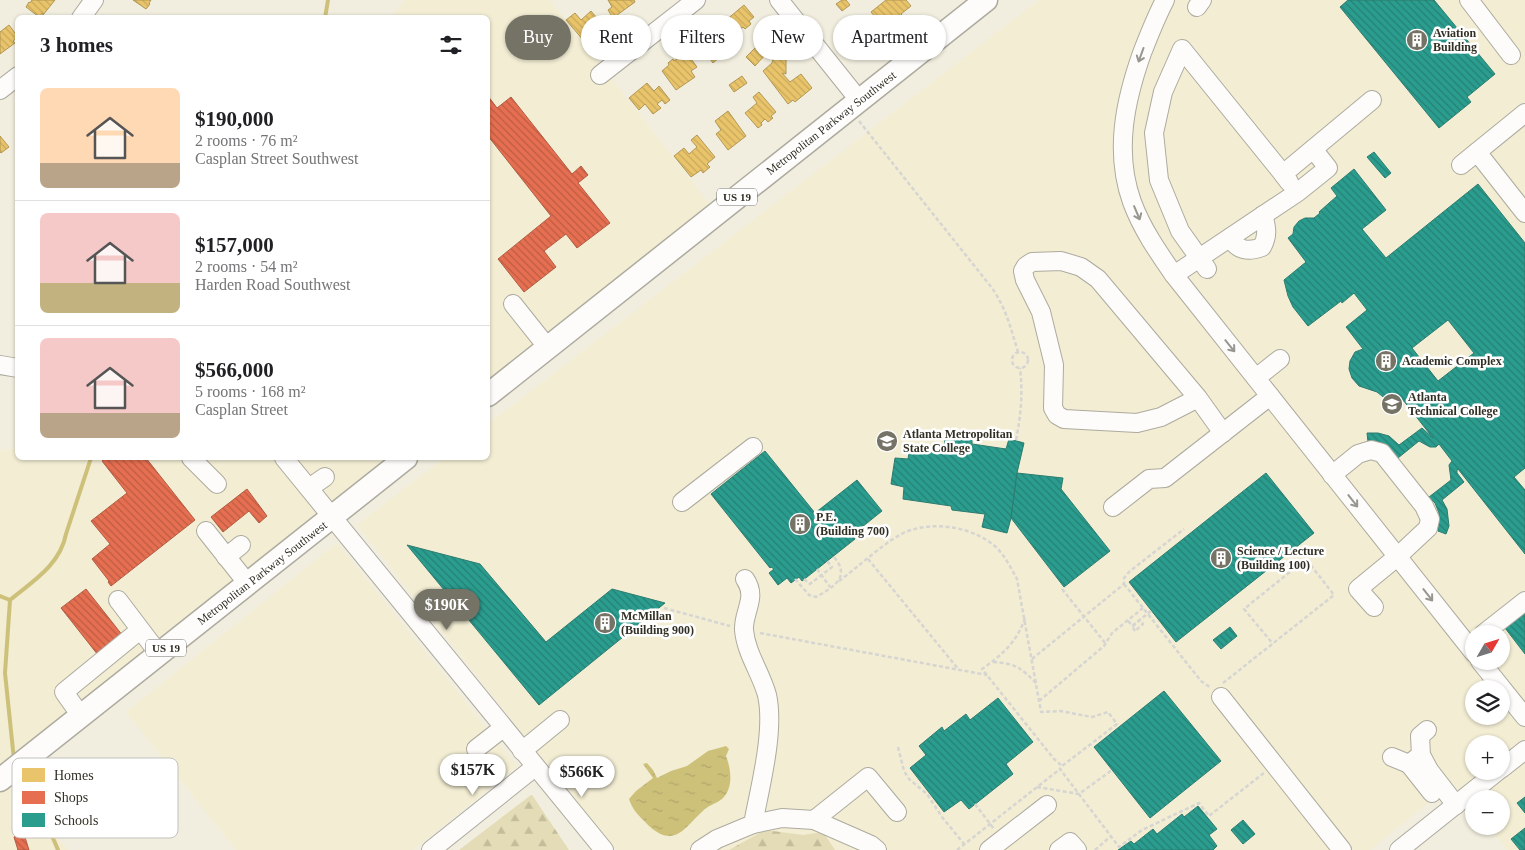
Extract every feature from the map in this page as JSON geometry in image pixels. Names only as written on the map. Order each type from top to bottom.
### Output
[{"type":"main road","name":"Metropolitan Parkway Southwest","points":[[490,393],[986,0]]},
{"type":"main road","name":"Metropolitan Parkway Southwest","points":[[28,758],[333,516],[395,461]]},
{"type":"main road","name":"Metropolitan Parkway Southwest","points":[[0,780],[12,771]]},
{"type":"street","points":[[83,15],[94,0]]},
{"type":"street","points":[[600,76],[696,0]]},
{"type":"street","points":[[779,0],[854,104]]},
{"type":"street","points":[[1469,0],[1512,55]]},
{"type":"street","points":[[1158,3],[1128,96],[1122,136],[1126,179],[1141,223],[1174,275],[1397,557],[1465,639]]},
{"type":"street","points":[[1203,264],[1180,231],[1159,180],[1154,133],[1163,92],[1182,49],[1298,192]]},
{"type":"street","points":[[0,90],[15,78]]},
{"type":"street","points":[[1283,174],[1372,100]]},
{"type":"street","points":[[1461,164],[1525,113]]},
{"type":"street","points":[[1174,275],[1203,264],[1231,237],[1298,192],[1328,168],[1313,149]]},
{"type":"street","points":[[1477,152],[1525,214]]},
{"type":"street","points":[[1231,237],[1233,244],[1243,250],[1252,251],[1262,247],[1266,238],[1267,228],[1264,215]]},
{"type":"street","points":[[1198,398],[1161,417],[1137,422],[1064,419],[1057,415],[1053,408],[1054,365],[1041,312],[1025,280],[1024,271],[1026,266],[1032,262],[1061,261],[1081,267],[1098,279],[1198,398],[1224,432]]},
{"type":"street","points":[[512,304],[548,348]]},
{"type":"street","points":[[1256,378],[1280,359]]},
{"type":"street","points":[[0,365],[15,368]]},
{"type":"street","points":[[1113,507],[1149,478],[1165,478],[1270,396]]},
{"type":"street","points":[[682,502],[753,447]]},
{"type":"street","points":[[1332,474],[1353,448],[1382,453],[1424,506],[1430,519],[1428,528],[1418,538],[1358,589],[1374,607]]},
{"type":"street","points":[[193,460],[217,484]]},
{"type":"street","points":[[286,460],[604,850]]},
{"type":"street","points":[[309,488],[325,477]]},
{"type":"street","points":[[206,531],[248,584]]},
{"type":"street","points":[[226,557],[241,545]]},
{"type":"street","points":[[744,579],[749,585],[750,599],[744,629],[749,649],[767,696],[769,714],[767,741],[753,824]]},
{"type":"street","points":[[118,600],[160,654]]},
{"type":"street","points":[[1494,625],[1525,601]]},
{"type":"street","points":[[81,716],[64,692],[140,630]]},
{"type":"street","points":[[1487,670],[1525,717]]},
{"type":"street","points":[[1219,691],[1342,850]]},
{"type":"street","points":[[522,751],[560,720]]},
{"type":"street","points":[[476,749],[504,728]]},
{"type":"street","points":[[1415,760],[1420,736],[1427,730]]},
{"type":"street","points":[[1510,762],[1525,750]]},
{"type":"street","points":[[1392,757],[1415,760],[1429,770],[1451,808]]},
{"type":"street","points":[[430,850],[535,767]]},
{"type":"street","points":[[814,820],[868,777],[897,812]]},
{"type":"street","points":[[1399,850],[1487,780]]},
{"type":"street","points":[[989,850],[1046,805]]},
{"type":"street","points":[[700,850],[717,839],[753,824],[782,818],[814,820],[871,845],[877,850]]},
{"type":"street","points":[[1059,850],[1070,842],[1076,850]]},
{"type":"path","points":[[854,104],[1002,303],[1008,316],[1018,352]]},
{"type":"path","points":[[1018,352],[1014,355],[1012,362],[1020,368]]},
{"type":"path","points":[[1018,352],[1025,354],[1028,359],[1025,366],[1020,368]]},
{"type":"path","points":[[1016,440],[1022,408],[1020,368]]},
{"type":"path","points":[[796,579],[809,594],[816,597],[894,539],[908,531],[926,527],[947,527],[965,530],[979,536],[996,547],[1009,562],[1017,579],[1041,712],[1060,711],[1092,718],[1108,712],[1117,724],[957,850]]},
{"type":"path","points":[[1184,529],[1130,570],[1124,578],[1124,584],[1201,681],[1219,691],[1334,595],[1306,559],[1244,608],[1273,644]]},
{"type":"path","points":[[834,557],[841,567],[842,575],[839,581]]},
{"type":"path","points":[[868,559],[959,670]]},
{"type":"path","points":[[804,579],[810,584],[822,576],[832,567],[827,561]]},
{"type":"path","points":[[817,569],[830,587]]},
{"type":"path","points":[[1032,659],[1124,584]]},
{"type":"path","points":[[1062,589],[1106,644]]},
{"type":"path","points":[[664,608],[770,636],[987,675]]},
{"type":"path","points":[[1039,701],[1106,644],[1112,633],[1143,608]]},
{"type":"path","points":[[1128,620],[1132,626],[1140,620],[1143,624],[1135,631],[1132,626],[1151,611]]},
{"type":"path","points":[[1025,618],[1020,631],[1009,647],[982,669],[1061,768],[1119,846],[1142,830],[1198,802],[1209,816],[1275,764]]},
{"type":"path","points":[[992,662],[1016,665],[1036,683]]},
{"type":"path","points":[[898,747],[904,771],[909,779],[927,794],[942,817],[964,844]]},
{"type":"path","points":[[1037,787],[1079,794],[1112,770]]},
{"type":"path","points":[[1095,850],[1111,836]]},
{"type":"shaded area","points":[[405,0],[550,0],[562,15],[505,15],[505,60],[571,60],[571,27],[581,40],[581,60],[597,60],[719,216],[490,392],[490,15],[393,15]]},
{"type":"shaded area","name":"Atlanta Metropolitan State College","points":[[1039,0],[1525,0],[1525,850],[1507,850],[1495,835],[1510,835],[1510,790],[1465,790],[1465,798],[1453,783],[1370,850],[617,850],[357,525],[441,460],[490,460],[490,422]]},
{"type":"shaded area","points":[[15,448],[15,460],[404,460],[40,758],[12,758],[12,838],[59,838],[68,850],[0,850],[0,451]]},
{"type":"shaded area","points":[[337,543],[517,766],[413,850],[236,850],[178,777],[178,758],[163,758],[126,712]]},
{"type":"green space","points":[[531,795],[569,850],[459,850]]},
{"type":"green space","points":[[765,830],[803,835],[823,832],[835,850],[729,850]]},
{"type":"water","points":[[726,746],[729,749],[726,756],[730,784],[726,795],[705,809],[686,828],[674,835],[666,836],[649,826],[635,811],[629,799],[653,778],[643,764],[647,763],[657,778],[687,766],[708,751]]},
{"type":"building: Homes","points":[[32,0],[55,0],[43,15],[42,13],[36,15],[26,7]]},
{"type":"building: Homes","points":[[133,0],[151,0],[146,9]]},
{"type":"building: Homes","points":[[608,0],[634,0],[635,2],[617,15],[611,15],[608,10],[612,7]]},
{"type":"building: Homes","points":[[846,0],[850,5],[842,11],[836,4]]},
{"type":"building: Homes","points":[[886,0],[906,0],[911,6],[902,15],[873,15],[871,12]]},
{"type":"building: Homes","points":[[744,5],[753,18],[749,21],[751,24],[745,29],[743,27],[743,15],[732,15]]},
{"type":"building: Homes","points":[[591,11],[594,15],[587,15]]},
{"type":"building: Homes","points":[[575,13],[581,20],[581,38],[571,26],[571,16]]},
{"type":"building: Homes","points":[[9,25],[15,33],[15,39],[13,41],[15,43],[0,54],[0,32]]},
{"type":"building: Homes","points":[[753,50],[753,60],[760,60],[755,66],[746,57]]},
{"type":"building: Homes","points":[[672,60],[692,60],[697,67],[691,71],[695,77],[676,90],[662,71],[669,65],[668,63]]},
{"type":"building: Homes","points":[[773,60],[786,60],[786,74],[782,73],[790,82],[801,74],[812,88],[795,102],[793,100],[788,104],[763,71]]},
{"type":"building: Homes","points":[[742,76],[747,83],[734,92],[729,85]]},
{"type":"building: Homes","points":[[647,83],[654,91],[659,86],[670,100],[665,104],[662,100],[657,104],[661,108],[653,114],[645,104],[639,110],[629,98]]},
{"type":"building: Homes","points":[[759,92],[776,112],[771,116],[773,118],[768,122],[765,119],[758,128],[745,113],[757,103],[753,97]]},
{"type":"building: Homes","points":[[728,111],[746,136],[728,150],[716,134],[721,130],[715,121]]},
{"type":"building: Homes","points":[[697,135],[715,157],[707,164],[710,167],[703,173],[701,170],[691,177],[674,156],[684,148],[689,154],[697,147],[691,140]]},
{"type":"building: Homes","points":[[0,136],[9,147],[1,153],[0,152]]},
{"type":"building: Shops","points":[[511,97],[572,174],[581,166],[588,175],[578,183],[610,223],[577,248],[566,234],[544,251],[556,267],[524,292],[498,259],[551,216],[490,139],[490,99],[497,108]]},
{"type":"building: Shops","points":[[148,460],[195,520],[111,586],[92,559],[110,544],[91,521],[127,493],[102,461]]},
{"type":"building: Shops","points":[[247,489],[267,516],[259,523],[249,511],[223,532],[211,517]]},
{"type":"building: Shops","points":[[86,589],[123,636],[98,655],[61,608]]},
{"type":"building: Shops","points":[[14,838],[25,838],[29,850],[18,850]]},
{"type":"building: Schools","name":"Aviation Building","points":[[1348,0],[1434,0],[1495,74],[1467,97],[1471,102],[1439,128],[1340,7]]},
{"type":"building: Schools","points":[[1374,152],[1391,173],[1385,178],[1367,157]]},
{"type":"building: Schools","name":"Academic Complex","points":[[1354,169],[1386,210],[1362,229],[1386,258],[1478,184],[1525,243],[1525,468],[1514,477],[1525,490],[1525,554],[1458,469],[1457,473],[1464,482],[1442,500],[1447,509],[1449,526],[1446,534],[1438,531],[1439,513],[1435,503],[1429,497],[1451,480],[1449,465],[1452,461],[1439,444],[1436,447],[1430,447],[1419,441],[1398,458],[1388,447],[1368,442],[1367,433],[1378,433],[1389,436],[1399,445],[1422,428],[1433,438],[1399,395],[1392,404],[1377,392],[1359,386],[1352,378],[1349,369],[1350,361],[1355,352],[1363,349],[1346,327],[1367,310],[1354,293],[1308,326],[1293,307],[1284,280],[1306,262],[1288,238],[1293,234],[1294,227],[1299,221],[1305,218],[1314,218],[1337,196],[1331,188]],"holes":[[[1448,320],[1474,353],[1438,381],[1412,348]]]},
{"type":"building: Schools","points":[[945,435],[972,438],[972,444],[1006,449],[1009,439],[1024,443],[1007,533],[982,527],[985,514],[952,510],[951,506],[903,499],[904,487],[891,484],[895,458],[908,459],[910,446],[944,450]]},
{"type":"building: Schools","name":"P.E. (Building 700)","points":[[765,451],[815,513],[857,480],[882,511],[852,535],[855,539],[802,581],[799,577],[791,583],[787,578],[778,585],[769,573],[774,569],[770,568],[711,494]]},
{"type":"building: Schools","points":[[1017,473],[1063,478],[1061,489],[1110,551],[1064,587],[1011,518]]},
{"type":"building: Schools","name":"Science / Lecture (Building 100)","points":[[1266,473],[1314,533],[1176,642],[1129,582]]},
{"type":"building: Schools","name":"McMillan (Building 900)","points":[[407,545],[480,564],[546,642],[612,589],[665,603],[539,705]]},
{"type":"building: Schools","points":[[1525,613],[1525,654],[1510,634],[1509,625]]},
{"type":"building: Schools","points":[[1230,627],[1237,636],[1221,649],[1213,640]]},
{"type":"building: Schools","points":[[1164,691],[1221,761],[1150,818],[1094,747]]},
{"type":"building: Schools","points":[[998,698],[1033,742],[1006,764],[1013,774],[969,809],[961,800],[944,812],[910,768],[926,755],[919,746],[942,727],[944,731],[966,714],[970,720]]},
{"type":"building: Schools","points":[[1525,797],[1525,813],[1517,803]]},
{"type":"building: Schools","points":[[1198,806],[1217,829],[1209,835],[1217,846],[1213,850],[1118,850],[1131,841],[1134,844],[1153,829],[1157,834],[1182,814],[1184,817]]},
{"type":"building: Schools","points":[[1243,820],[1255,834],[1243,844],[1231,830]]},
{"type":"building: Schools","points":[[1525,828],[1525,850],[1520,850],[1511,839]]},
{"type":"waterway","points":[[326,15],[328,0]]},
{"type":"waterway","points":[[14,758],[5,673],[10,600],[44,572],[58,555],[63,545],[90,460]]},
{"type":"waterway","points":[[0,596],[10,600]]},
{"type":"waterway","points":[[53,838],[58,850]]},
{"type":"place","name":"Aviation Building","points":[[1417,40]]},
{"type":"place","name":"Academic Complex","points":[[1386,361]]},
{"type":"place","name":"Atlanta Technical College","points":[[1392,404]]},
{"type":"place","name":"Atlanta Metropolitan State College","points":[[887,441]]},
{"type":"place","name":"P.E. (Building 700)","points":[[800,524]]},
{"type":"place","name":"Science / Lecture (Building 100)","points":[[1221,558]]},
{"type":"place","name":"McMillan (Building 900)","points":[[605,623]]}]
